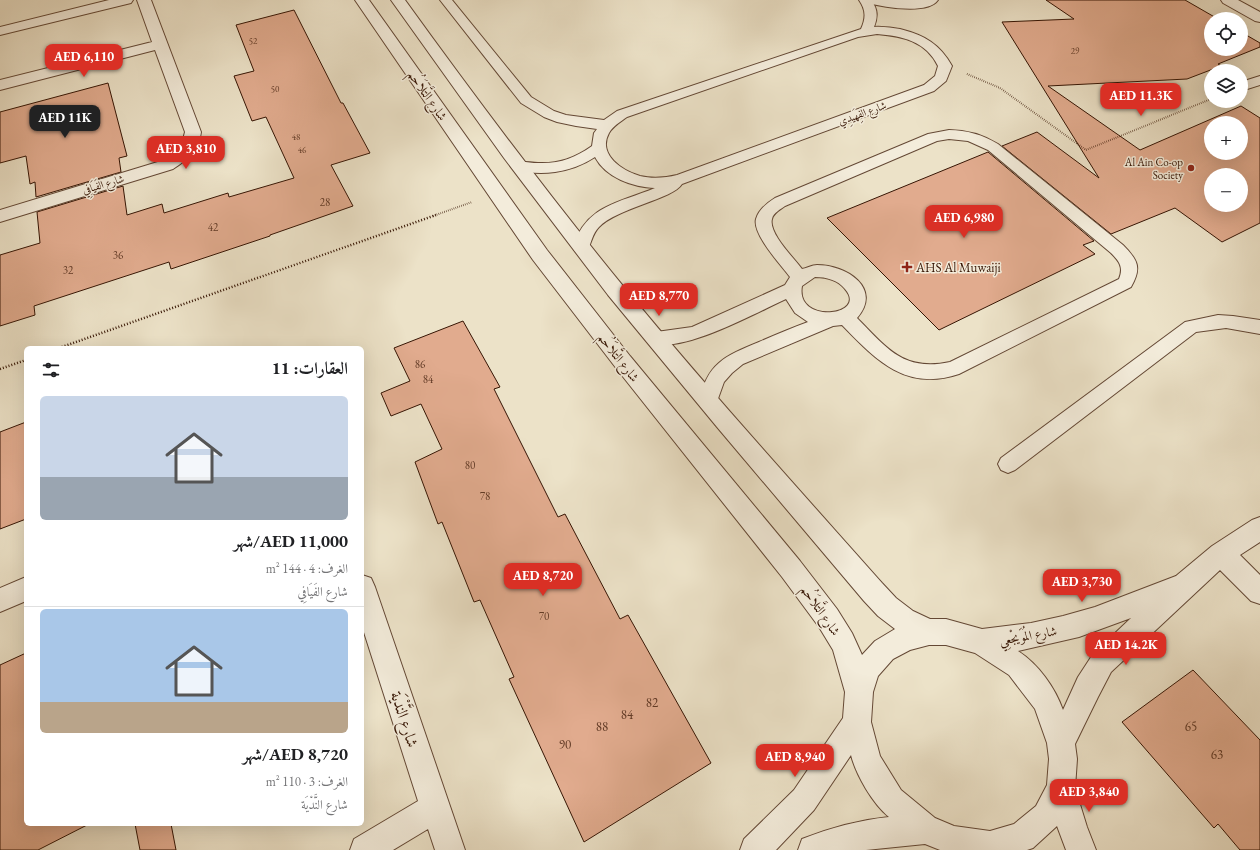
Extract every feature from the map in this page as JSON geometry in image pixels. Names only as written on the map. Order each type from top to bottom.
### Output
[{"type":"street","points":[[0,31],[126,0]]},
{"type":"street","name":"شارع الفَيَافِي","points":[[0,216],[167,165],[184,153],[190,145],[193,132],[144,0]]},
{"type":"street","name":"شارع التَّلاَحُم","points":[[362,0],[540,255],[618,356],[791,569],[828,618],[843,642],[851,662],[859,692]]},
{"type":"street","points":[[398,0],[518,166],[581,247],[708,402],[887,607],[904,620],[929,632]]},
{"type":"street","points":[[873,0],[891,4],[909,5],[931,0]]},
{"type":"street","points":[[1228,0],[1257,13]]},
{"type":"street","points":[[0,86],[161,44]]},
{"type":"street","name":"شارع المُوَيجْعِي","points":[[1061,743],[1088,687],[1102,663],[1186,584],[1221,554],[1260,528]]},
{"type":"street","points":[[1221,554],[1260,592]]},
{"type":"street","name":"شارع المُوَيجْعِي","points":[[982,642],[1013,639],[1070,627],[1110,614],[1146,598],[1186,584]]},
{"type":"street","points":[[0,600],[24,590]]},
{"type":"street","name":"شارع النَّدْيَة","points":[[364,593],[450,850]]},
{"type":"street","points":[[1061,788],[1046,816],[1022,837],[990,846],[960,846],[925,829],[891,800],[867,762],[857,722],[859,692],[868,668],[884,650],[905,638],[929,632],[946,632],[982,642],[1018,666],[1046,701],[1061,743],[1063,758],[1061,788],[1072,827],[1081,850]]},
{"type":"street","points":[[755,850],[804,800],[857,722]]},
{"type":"street","points":[[365,850],[435,808]]},
{"type":"street","points":[[813,850],[830,843],[862,835],[893,830],[925,829]]},
{"type":"lane","points":[[446,0],[526,100],[549,114],[562,119],[606,125]]},
{"type":"lane","points":[[865,0],[870,5],[872,12],[871,22],[866,31]]},
{"type":"lane","points":[[518,166],[536,169],[554,168],[572,164],[587,158],[598,148],[598,140],[606,125],[622,114],[866,31],[889,31],[913,36],[932,47],[938,53],[944,66]]},
{"type":"lane","name":"شارع الفِهَيدِي","points":[[581,247],[587,230],[600,216],[621,206],[662,192],[680,180],[929,88],[941,78],[944,66]]},
{"type":"lane","points":[[1250,84],[1260,92]]},
{"type":"lane","points":[[953,133],[975,137],[993,147],[1117,248],[1125,257],[1130,267],[1130,276],[1125,283],[952,369],[938,374],[916,372],[905,368],[890,360],[837,318],[817,318],[807,313],[798,306],[793,297],[796,283],[767,235],[763,225],[765,216],[770,208],[780,202],[934,137],[953,133]]},
{"type":"lane","name":"شارع الفِهَيدِي","points":[[598,148],[606,164],[626,177],[653,183],[680,180]]},
{"type":"lane","points":[[655,338],[684,336],[697,332],[796,283],[807,273],[826,271],[836,273],[845,277],[857,291],[859,298],[857,306],[853,312],[737,360],[725,367],[710,389],[708,402]]},
{"type":"lane","points":[[1008,464],[1191,327],[1211,321],[1235,321],[1260,327]]},
{"type":"path","points":[[944,66],[1000,88],[1086,150],[1204,102]]},
{"type":"path","points":[[66,346],[497,193]]},
{"type":"path","points":[[0,369],[24,361]]},
{"type":"building","points":[[1046,0],[1185,0],[1206,12],[1204,12],[1204,56],[1238,56],[1218,64],[1204,64],[1204,72],[1187,79],[1048,86],[1140,150],[1204,122],[1204,160],[1248,160],[1248,116],[1218,116],[1236,108],[1244,108],[1260,118],[1260,223],[1222,242],[1175,208],[1111,234],[1002,146],[1037,132],[1099,178],[1002,22],[1074,19]]},
{"type":"building","points":[[294,10],[341,103],[343,103],[370,153],[331,165],[353,206],[171,269],[169,262],[34,306],[35,315],[0,326],[0,255],[40,243],[37,212],[123,186],[127,215],[162,204],[164,213],[228,193],[229,197],[294,178],[266,117],[252,121],[234,76],[254,71],[236,25]]},
{"type":"building","points":[[1248,36],[1260,43],[1260,47],[1248,52]]},
{"type":"building","points":[[108,83],[127,156],[119,158],[121,172],[36,197],[35,182],[30,184],[26,156],[0,163],[0,112]]},
{"type":"building","points":[[988,152],[1094,241],[1083,245],[1095,254],[939,330],[827,218]]},
{"type":"building","points":[[463,321],[500,387],[494,389],[558,517],[565,514],[620,619],[628,615],[711,763],[584,842],[509,679],[514,677],[480,600],[474,602],[442,522],[438,524],[415,462],[442,449],[421,404],[391,416],[381,393],[410,381],[394,348]]},
{"type":"building","points":[[24,423],[24,520],[0,529],[0,432]]},
{"type":"building","points":[[24,654],[24,826],[85,826],[38,850],[0,850],[0,665]]},
{"type":"building","points":[[1193,670],[1260,740],[1260,850],[1240,850],[1218,824],[1214,828],[1122,722]]},
{"type":"building","points":[[135,826],[171,826],[176,850],[140,850]]},
{"type":"place","name":"Al Ain Co-op Society","points":[[1191,168]]},
{"type":"place","name":"AHS Al Muwaiji","points":[[907,267]]}]
